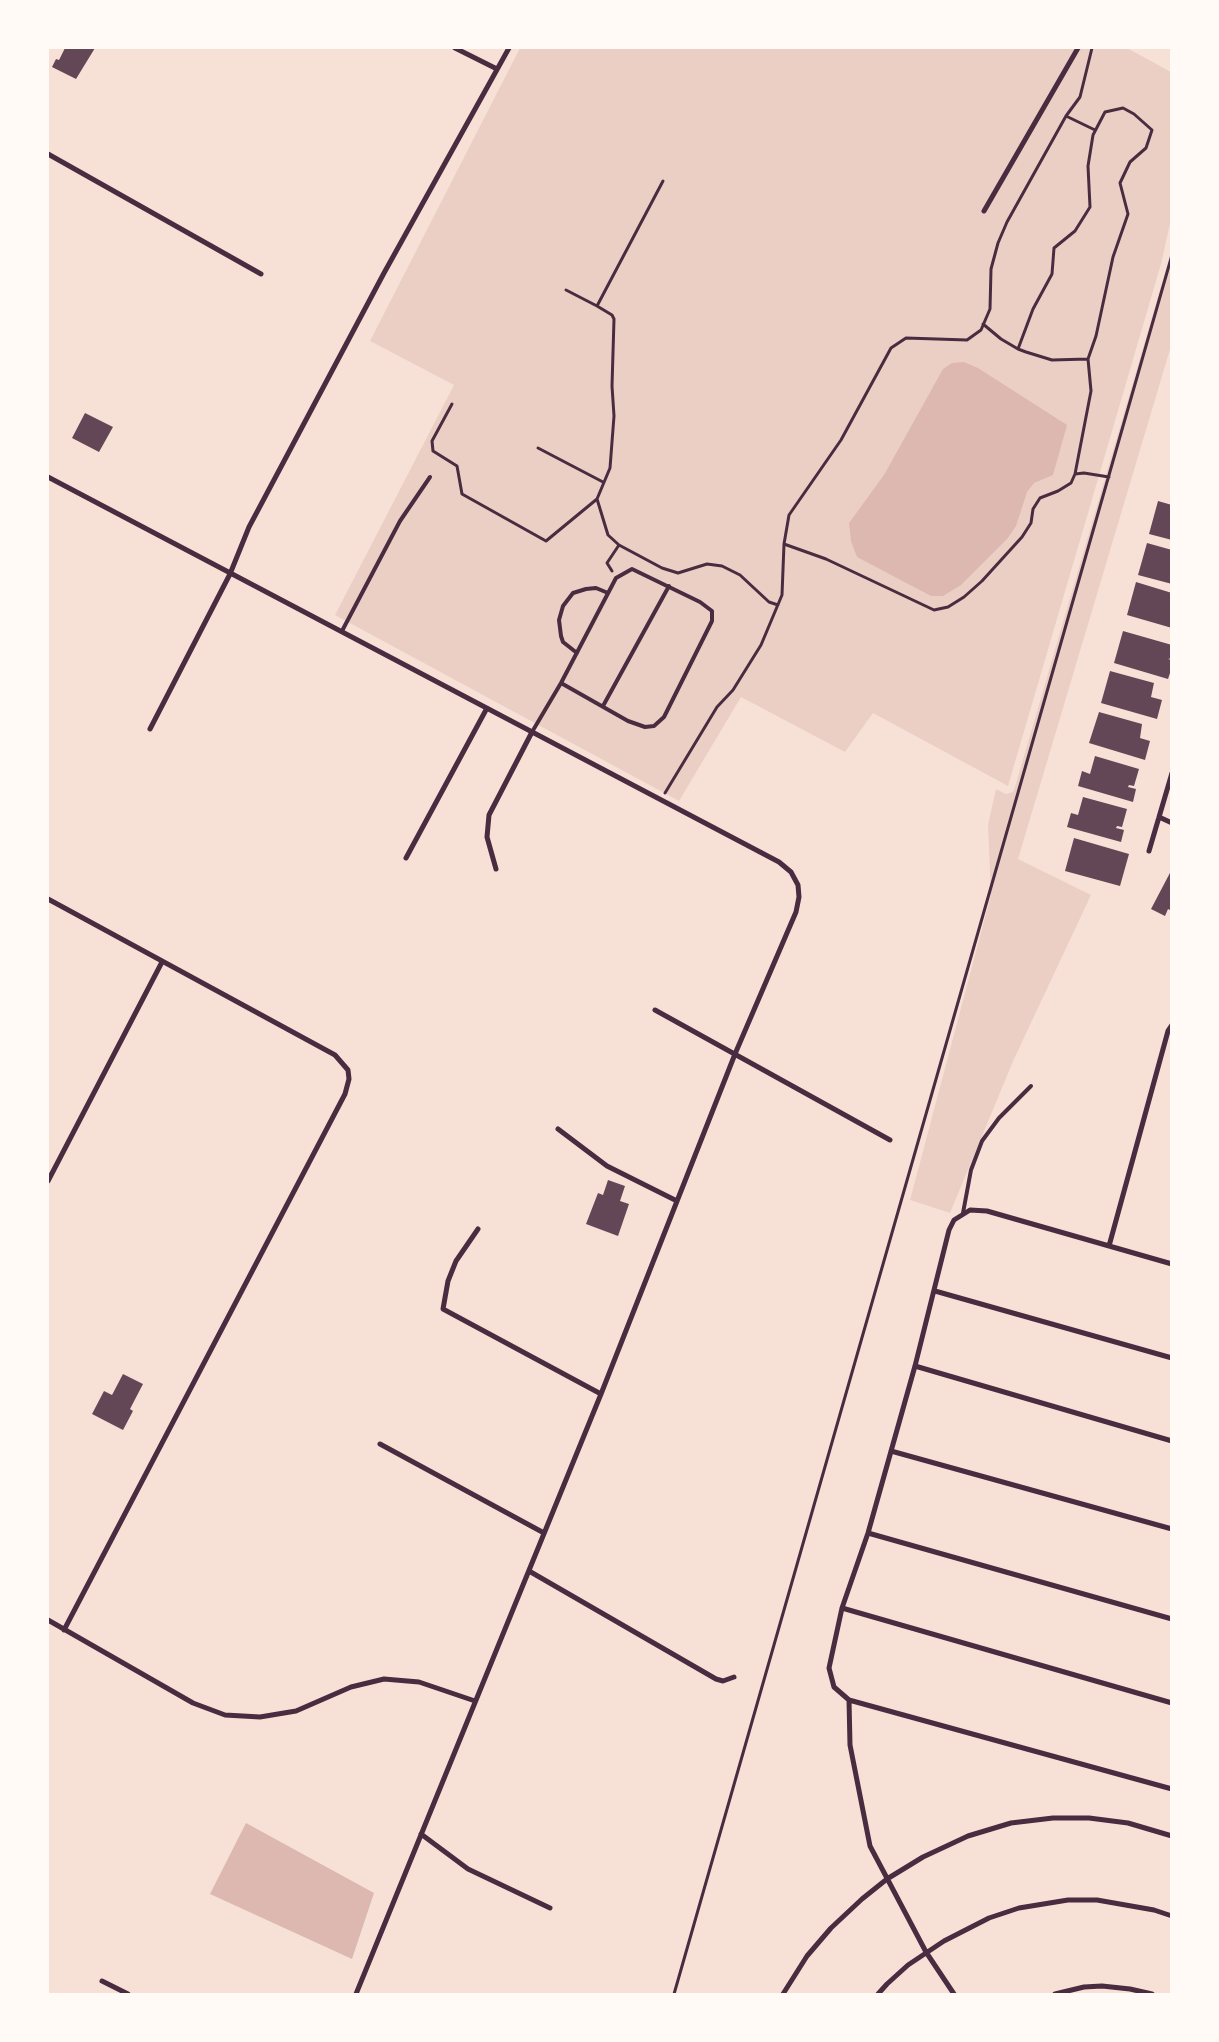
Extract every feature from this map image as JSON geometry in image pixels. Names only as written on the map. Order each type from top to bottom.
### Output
[{"type":"street","points":[[455,48],[497,70]]},
{"type":"street","points":[[150,729],[230,574],[249,527],[384,273],[509,48]]},
{"type":"street","points":[[984,211],[1078,48]]},
{"type":"street","points":[[48,154],[261,274]]},
{"type":"street","points":[[48,477],[779,862],[791,872],[798,885],[799,897],[796,912],[735,1054],[602,1394],[356,1994]]},
{"type":"street","points":[[406,858],[487,708]]},
{"type":"street","points":[[496,869],[488,836],[489,815],[532,732]]},
{"type":"street","points":[[1149,851],[1172,773]]},
{"type":"street","points":[[1159,817],[1172,823]]},
{"type":"street","points":[[48,899],[335,1055],[348,1070],[349,1079],[345,1094],[64,1630]]},
{"type":"street","points":[[48,1181],[162,962]]},
{"type":"street","points":[[654,1010],[890,1140]]},
{"type":"street","points":[[1109,1246],[1168,1032],[1172,1025]]},
{"type":"street","points":[[558,1128],[607,1166],[677,1201]]},
{"type":"street","points":[[1172,1264],[988,1210],[970,1210],[954,1220],[949,1230],[915,1366],[868,1533],[842,1608],[829,1668],[834,1687],[849,1700],[1172,1789]]},
{"type":"street","points":[[478,1229],[456,1261],[448,1281],[443,1309],[602,1394]]},
{"type":"street","points":[[935,1291],[1172,1358]]},
{"type":"street","points":[[915,1366],[1172,1441]]},
{"type":"street","points":[[380,1444],[544,1533]]},
{"type":"street","points":[[891,1450],[1172,1529]]},
{"type":"street","points":[[868,1533],[1172,1618]]},
{"type":"street","points":[[529,1571],[716,1679],[723,1681],[734,1677]]},
{"type":"street","points":[[842,1608],[1172,1703]]},
{"type":"street","points":[[48,1620],[193,1702],[225,1715],[260,1717],[296,1711],[338,1692],[384,1679],[419,1682],[475,1701]]},
{"type":"street","points":[[849,1700],[850,1745],[870,1846],[926,1952],[954,1994]]},
{"type":"street","points":[[783,1994],[807,1956],[831,1928],[887,1879],[946,1845],[968,1836],[1011,1823],[1053,1818],[1089,1818],[1128,1823],[1172,1836]]},
{"type":"street","points":[[421,1834],[468,1869],[550,1908]]},
{"type":"street","points":[[878,1994],[887,1984],[926,1952],[963,1929],[988,1918],[1068,1900],[1097,1900],[1154,1910],[1172,1916]]},
{"type":"street","points":[[102,1981],[128,1994]]},
{"type":"street","points":[[1055,1994],[1084,1987],[1102,1986],[1130,1988],[1152,1994]]},
{"type":"lane","points":[[342,631],[400,521],[430,477]]},
{"type":"lane","points":[[532,732],[562,683],[616,578],[632,569],[669,586],[712,611],[712,621],[664,717],[654,726],[645,728],[628,721],[562,683]]},
{"type":"lane","points":[[603,706],[669,586]]},
{"type":"lane","points":[[577,653],[563,642],[561,636],[559,620],[563,606],[573,593],[596,588],[608,592]]},
{"type":"lane","points":[[963,1213],[971,1170],[982,1141],[999,1118],[1031,1086]]},
{"type":"path","points":[[661,800],[717,707],[733,690],[761,645],[782,595],[784,544],[789,515],[841,440],[891,348],[906,338],[967,340],[981,330],[990,309],[991,269],[998,243],[1007,222],[1066,116],[1080,97],[1092,48]]},
{"type":"path","points":[[784,544],[826,558],[934,610],[948,607],[964,597],[982,581],[1022,537],[1031,524],[1033,509],[1040,498],[1058,492],[1071,483],[1076,474],[1091,391],[1088,359],[1096,336],[1113,257],[1128,214],[1120,183],[1130,162],[1146,148],[1152,130],[1134,114],[1123,108],[1105,112],[1095,130],[1088,166],[1090,207],[1075,231],[1054,248],[1052,274],[1033,309],[1018,348]]},
{"type":"path","points":[[1066,116],[1095,130]]},
{"type":"path","points":[[597,306],[664,181]]},
{"type":"path","points":[[674,1994],[1172,256]]},
{"type":"path","points":[[452,404],[432,441],[433,451],[456,466],[462,494],[546,541],[597,499],[610,468],[614,416],[612,386],[614,319],[612,315],[566,290]]},
{"type":"path","points":[[983,324],[1001,339],[1018,348],[1052,360],[1088,359]]},
{"type":"path","points":[[538,448],[603,482]]},
{"type":"path","points":[[1076,474],[1084,473],[1109,477]]},
{"type":"path","points":[[597,499],[608,534],[618,545],[662,568],[678,574],[707,564],[722,566],[740,575],[769,602],[778,605]]},
{"type":"path","points":[[616,578],[607,563],[618,545]]},
{"type":"shaded area","points":[[520,48],[1127,48],[1171,72],[1171,219],[1161,264],[1008,786],[873,713],[845,752],[741,697],[679,801],[335,615],[454,385],[370,341]]},
{"type":"shaded area","points":[[1171,252],[1171,346],[1018,859],[1091,895],[1014,1059],[950,1213],[910,1200],[991,895],[988,825],[996,789],[1006,794],[1013,792],[1015,787]]},
{"type":"shaded area","points":[[964,362],[978,368],[1067,425],[1053,475],[1034,483],[1027,492],[1016,526],[1007,539],[961,585],[943,596],[931,596],[857,557],[851,541],[849,523],[884,475],[943,369],[952,363]]},
{"type":"shaded area","points":[[246,1823],[374,1893],[352,1959],[210,1894]]},
{"type":"building","points":[[65,48],[95,48],[76,79],[52,67],[56,59],[59,60]]},
{"type":"building","points":[[85,413],[113,427],[99,452],[72,438]]},
{"type":"building","points":[[1158,501],[1172,505],[1172,540],[1149,534]]},
{"type":"building","points":[[1147,543],[1172,550],[1172,584],[1138,575]]},
{"type":"building","points":[[1136,582],[1172,593],[1172,628],[1127,615]]},
{"type":"building","points":[[1123,631],[1172,645],[1172,658],[1168,659],[1172,660],[1172,667],[1168,679],[1114,663]]},
{"type":"building","points":[[1110,671],[1154,683],[1151,697],[1162,700],[1157,719],[1101,703]]},
{"type":"building","points":[[1099,712],[1142,724],[1140,738],[1150,741],[1145,760],[1089,743]]},
{"type":"building","points":[[1095,756],[1139,769],[1134,786],[1129,785],[1128,787],[1136,789],[1133,802],[1078,786],[1082,771],[1090,774]]},
{"type":"building","points":[[1083,797],[1127,809],[1122,827],[1117,826],[1116,828],[1124,830],[1121,842],[1067,827],[1071,813],[1078,815]]},
{"type":"building","points":[[1074,838],[1129,854],[1120,886],[1065,871]]},
{"type":"building","points":[[1172,869],[1172,911],[1168,909],[1165,916],[1151,909]]},
{"type":"building","points":[[608,1180],[625,1186],[620,1201],[629,1204],[618,1236],[586,1224],[598,1193],[603,1195]]},
{"type":"building","points":[[123,1374],[143,1384],[130,1409],[133,1411],[123,1430],[92,1414],[104,1391],[112,1395]]}]
